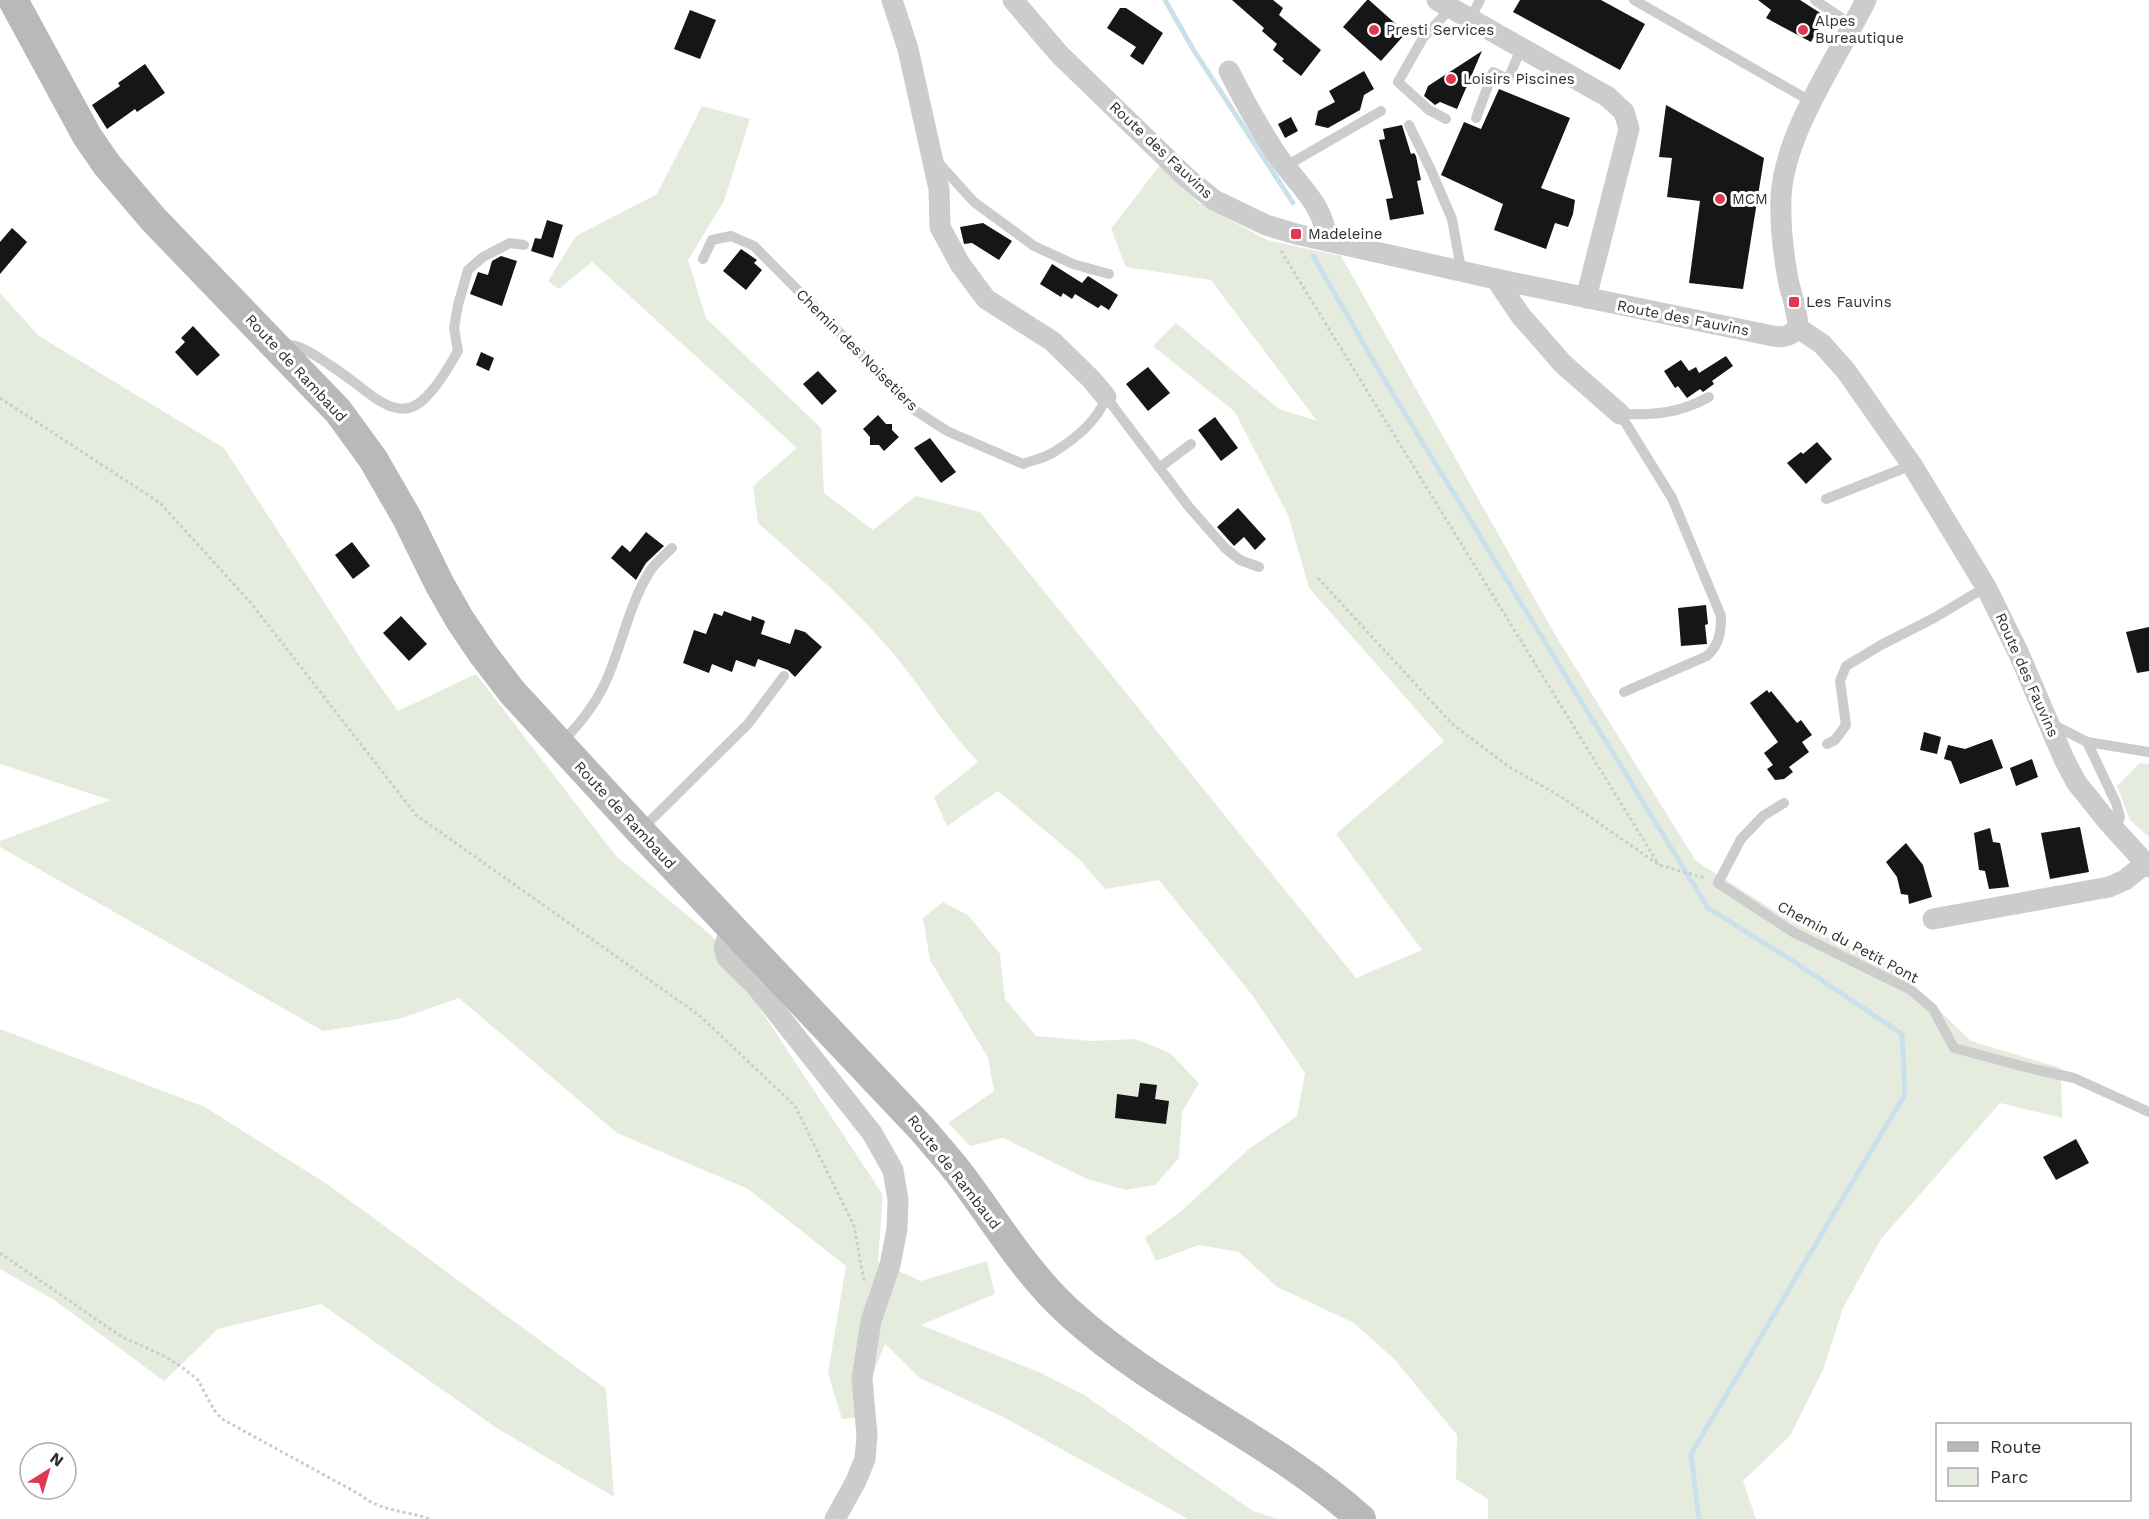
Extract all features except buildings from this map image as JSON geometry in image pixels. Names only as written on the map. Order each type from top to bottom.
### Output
[{"type":"street","name":"Route de Rambaud","points":[[14,0],[87,136],[107,165],[154,220],[339,411],[366,449],[407,518],[440,585],[483,654],[512,692],[921,1128],[959,1174],[1042,1287],[1072,1315],[1123,1355],[1332,1493],[1361,1519]]},
{"type":"street","points":[[892,0],[908,49],[939,189],[940,227],[960,264],[986,299],[1053,341],[1091,379],[1106,398]]},
{"type":"street","name":"Route des Fauvins","points":[[1013,0],[1059,54],[1187,178],[1214,200],[1266,225],[1326,241],[1461,269],[1496,279],[1783,338],[1798,328],[1822,344],[1845,371],[1912,465],[1986,586],[2076,782],[2115,831],[2147,865]]},
{"type":"street","points":[[1798,328],[1798,316],[1788,280],[1782,229],[1781,195],[1788,161],[1812,102],[1866,0]]},
{"type":"street","points":[[1444,4],[1608,97],[1624,112],[1629,129],[1586,298]]},
{"type":"street","points":[[1229,71],[1247,106],[1286,166],[1320,211],[1326,228],[1326,241]]},
{"type":"street","points":[[1496,279],[1521,316],[1563,364],[1620,414]]},
{"type":"street","points":[[1933,919],[2109,887],[2125,880],[2147,865]]},
{"type":"street","points":[[735,929],[724,947],[727,958],[755,985],[872,1133],[893,1170],[898,1200],[897,1229],[890,1265],[871,1322],[862,1379],[867,1435],[865,1459],[836,1519]]},
{"type":"lane","points":[[1470,19],[1480,0]]},
{"type":"lane","points":[[1634,0],[1812,102]]},
{"type":"lane","points":[[1815,0],[1853,26]]},
{"type":"lane","points":[[1444,4],[1398,82],[1429,110],[1446,119]]},
{"type":"lane","points":[[1476,118],[1492,72],[1508,80],[1521,49]]},
{"type":"lane","points":[[1286,166],[1381,111]]},
{"type":"lane","points":[[1409,125],[1452,219],[1461,269]]},
{"type":"lane","points":[[930,153],[974,202],[1034,246],[1073,264],[1109,274]]},
{"type":"lane","name":"Chemin des Noisetiers","points":[[703,259],[712,240],[731,236],[754,246],[910,407],[947,431],[1023,464],[1053,453],[1087,427],[1101,411],[1106,398]]},
{"type":"lane","points":[[277,346],[300,346],[350,379],[376,400],[394,408],[409,408],[422,401],[436,385],[458,351],[454,328],[468,270],[483,257],[510,243],[524,245]]},
{"type":"lane","points":[[1620,414],[1662,414],[1689,408],[1708,397]]},
{"type":"lane","points":[[1106,398],[1189,507],[1226,548],[1240,560],[1259,567]]},
{"type":"lane","points":[[1620,414],[1672,498],[1721,616],[1721,631],[1716,648],[1707,656],[1624,692]]},
{"type":"lane","points":[[1159,468],[1191,444]]},
{"type":"lane","points":[[1826,499],[1912,465]]},
{"type":"lane","points":[[559,744],[573,731],[608,677],[635,600],[651,570],[672,548]]},
{"type":"lane","points":[[1827,744],[1835,740],[1846,725],[1840,681],[1846,666],[1934,618],[1986,586]]},
{"type":"lane","points":[[640,831],[748,724],[784,676]]},
{"type":"lane","points":[[2050,723],[2087,742],[2149,752]]},
{"type":"lane","points":[[2087,742],[2116,803],[2120,817],[2115,831]]},
{"type":"lane","name":"Chemin du Petit Pont","points":[[1785,803],[1763,816],[1741,839],[1718,883],[1792,932],[1911,990],[1932,1009],[1954,1048],[2022,1067],[2074,1078],[2149,1112]]},
{"type":"path","points":[[1266,225],[1659,865]]},
{"type":"path","points":[[0,398],[160,503],[251,603],[416,815],[699,1015],[795,1106],[854,1226],[871,1322]]},
{"type":"path","points":[[1318,578],[1452,724],[1508,765],[1563,798],[1659,865],[1696,876]]},
{"type":"path","points":[[0,1253],[122,1337],[183,1368],[198,1380],[214,1410],[222,1419],[359,1494],[371,1503],[384,1509],[413,1513],[430,1519]]},
{"type":"green space","points":[[702,106],[750,119],[724,201],[688,260],[706,318],[821,428],[824,493],[873,530],[916,496],[980,512],[1356,978],[1422,950],[1336,834],[1444,741],[1309,588],[1288,515],[1235,412],[1153,346],[1176,323],[1279,409],[1317,421],[1211,280],[1126,267],[1111,229],[1160,165],[1199,203],[1267,240],[1341,256],[1557,638],[1696,861],[1794,923],[1890,962],[1971,1041],[2061,1068],[2062,1118],[2000,1103],[1881,1239],[1843,1308],[1823,1370],[1790,1436],[1743,1481],[1756,1519],[1488,1519],[1488,1499],[1456,1479],[1457,1435],[1395,1360],[1354,1323],[1277,1287],[1239,1252],[1199,1245],[1156,1261],[1145,1238],[1179,1213],[1250,1148],[1297,1116],[1305,1073],[1252,995],[1159,880],[1105,889],[1080,860],[998,791],[947,826],[934,797],[978,762],[956,737],[907,670],[864,621],[830,587],[758,523],[753,486],[797,448],[592,262],[559,289],[548,281],[576,236],[657,194]]},
{"type":"green space","points":[[0,293],[39,336],[224,448],[367,668],[398,711],[476,674],[616,856],[712,936],[883,1195],[878,1262],[921,1281],[987,1261],[995,1294],[921,1325],[1041,1373],[1084,1395],[1253,1511],[1278,1519],[1188,1519],[1005,1418],[920,1378],[885,1344],[855,1418],[842,1419],[828,1373],[846,1266],[748,1189],[617,1133],[459,998],[399,1019],[323,1031],[0,847],[0,841],[110,800],[0,764]]},
{"type":"green space","points":[[2140,763],[2149,764],[2149,837],[2130,820],[2117,786]]},
{"type":"green space","points":[[943,902],[968,915],[1000,954],[1005,999],[1036,1036],[1091,1041],[1136,1039],[1170,1053],[1199,1083],[1182,1112],[1179,1158],[1155,1185],[1126,1190],[1087,1179],[1003,1138],[970,1146],[948,1123],[994,1091],[988,1058],[930,960],[923,918]]},
{"type":"green space","points":[[0,1029],[205,1107],[330,1186],[606,1389],[614,1497],[495,1427],[321,1304],[218,1329],[164,1381],[54,1300],[0,1269]]},
{"type":"waterway","points":[[1165,0],[1193,49],[1293,203]]},
{"type":"waterway","points":[[1313,256],[1391,391],[1708,908],[1790,959],[1902,1034],[1905,1094],[1691,1454],[1699,1519]]},
{"type":"place","name":"Presti Services","points":[[1374,30]]},
{"type":"place","name":"Alpes Bureautique","points":[[1803,30]]},
{"type":"place","name":"Loisirs Piscines","points":[[1451,79]]},
{"type":"place","name":"MCM","points":[[1720,199]]},
{"type":"place","name":"Madeleine","points":[[1296,234]]},
{"type":"place","name":"Les Fauvins","points":[[1794,302]]}]
